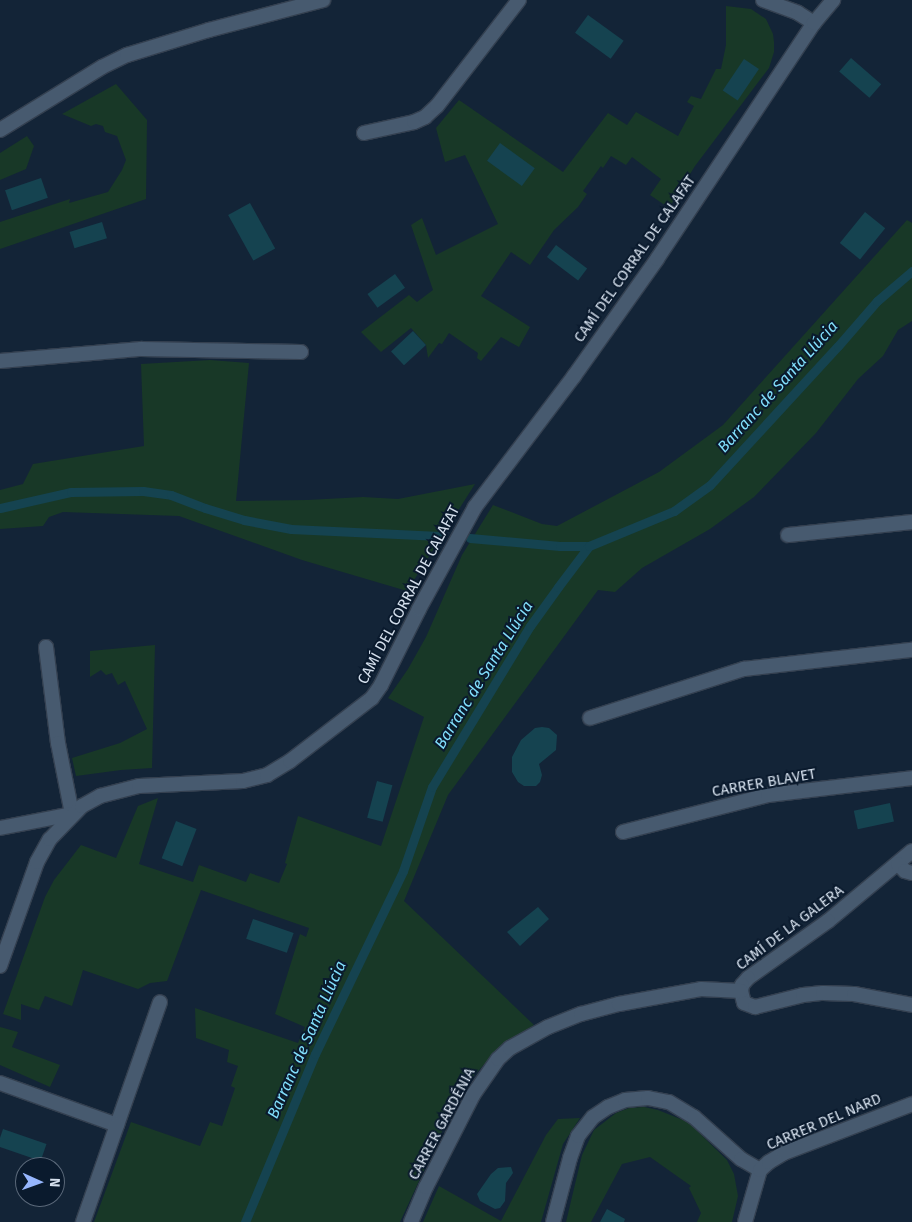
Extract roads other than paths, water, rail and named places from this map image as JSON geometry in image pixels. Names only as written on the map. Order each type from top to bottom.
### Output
[{"type":"street","points":[[0,130],[102,67],[127,55],[209,30],[322,0]]},
{"type":"street","points":[[364,133],[425,118],[437,106],[519,0]]},
{"type":"street","points":[[763,0],[798,13],[814,24]]},
{"type":"street","name":"CAMÍ DEL CORRAL DE CALAFAT","points":[[0,966],[36,862],[50,839],[72,814],[100,796],[139,786],[243,781],[267,775],[285,765],[372,698],[382,685],[423,601],[475,507],[574,376],[657,259],[814,24],[833,0]]},
{"type":"street","points":[[0,361],[141,349],[301,352]]},
{"type":"street","points":[[788,535],[912,522]]},
{"type":"street","points":[[0,828],[72,814],[58,743],[46,647]]},
{"type":"street","points":[[590,718],[744,669],[912,650]]},
{"type":"street","name":"CARRER BLAVET","points":[[623,832],[768,795],[912,778]]},
{"type":"street","name":"CAMÍ DE LA GALERA","points":[[912,851],[828,921],[753,974],[742,985],[741,991],[744,1003],[755,1007],[803,995],[823,993],[861,995],[912,1005]]},
{"type":"street","points":[[898,864],[905,871],[912,873]]},
{"type":"street","name":"CARRER GARDÉNIA","points":[[411,1222],[473,1095],[498,1059],[510,1048],[548,1027],[611,1006],[683,992],[701,990],[741,991]]},
{"type":"street","points":[[83,1222],[160,1002]]},
{"type":"street","points":[[0,1083],[117,1125]]},
{"type":"street","name":"CARRER DEL NARD","points":[[553,1222],[570,1158],[578,1136],[593,1117],[608,1107],[625,1100],[648,1098],[669,1102],[694,1117],[741,1159],[760,1170],[784,1153],[912,1104]]},
{"type":"street","points":[[745,1222],[760,1170]]},
{"type":"water","points":[[588,15],[624,41],[611,59],[575,33]]},
{"type":"water","points":[[851,58],[881,84],[869,98],[839,72]]},
{"type":"water","points":[[744,59],[759,69],[738,101],[723,91]]},
{"type":"water","points":[[500,143],[535,168],[522,186],[487,161]]},
{"type":"water","points":[[41,178],[48,198],[12,210],[5,190]]},
{"type":"water","points":[[250,203],[275,248],[253,261],[228,215]]},
{"type":"water","points":[[865,212],[885,228],[860,259],[840,243]]},
{"type":"water","points":[[102,222],[107,238],[74,248],[69,232]]},
{"type":"water","points":[[556,245],[587,268],[578,280],[547,257]]},
{"type":"water","points":[[395,274],[405,288],[377,308],[367,294]]},
{"type":"water","points":[[413,331],[426,345],[404,365],[391,351]]},
{"type":"water","points":[[535,728],[549,728],[557,735],[556,750],[539,764],[542,775],[540,782],[536,786],[524,786],[518,782],[512,772],[512,757],[521,740]]},
{"type":"water","points":[[377,781],[392,785],[383,822],[367,818]]},
{"type":"water","points":[[890,803],[894,822],[858,829],[854,811]]},
{"type":"water","points":[[176,821],[197,829],[182,866],[162,858]]},
{"type":"water","points":[[538,907],[549,919],[520,946],[507,932]]},
{"type":"water","points":[[253,919],[294,933],[287,953],[246,939]]},
{"type":"water","points":[[3,1129],[46,1144],[42,1157],[29,1157],[0,1147],[0,1138]]},
{"type":"water","points":[[511,1167],[513,1173],[506,1183],[505,1201],[500,1208],[495,1209],[480,1201],[477,1194],[491,1174],[498,1168]]},
{"type":"water","points":[[607,1209],[625,1219],[624,1222],[600,1222]]},
{"type":"waterway","name":"Barranc de Santa Llúcia","points":[[245,1222],[315,1054],[403,871],[432,787],[530,626],[589,546],[674,511],[710,485],[877,301],[912,271]]},
{"type":"waterway","points":[[0,508],[71,492],[143,491],[171,495],[244,520],[291,529],[440,536]]},
{"type":"waterway","points":[[470,538],[560,546],[589,546]]}]
